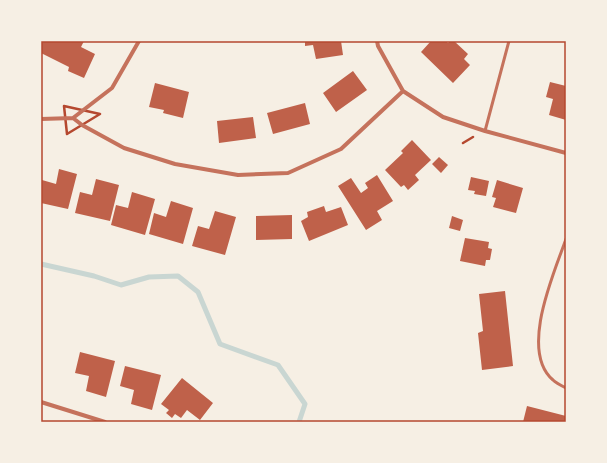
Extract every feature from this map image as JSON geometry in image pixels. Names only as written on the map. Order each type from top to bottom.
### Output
[{"type":"street","points":[[41,119],[73,118],[112,88],[139,41]]},
{"type":"street","points":[[377,41],[378,46],[403,91],[443,116],[485,131],[566,153]]},
{"type":"street","points":[[73,118],[82,125],[124,148],[175,164],[238,175],[288,173],[341,149],[403,91]]},
{"type":"street","points":[[41,402],[105,422]]},
{"type":"lane","points":[[485,131],[509,41]]},
{"type":"lane","points":[[566,239],[546,294],[538,330],[538,348],[542,366],[552,380],[566,388]]},
{"type":"path","points":[[99,118],[100,114]]},
{"type":"building","points":[[41,41],[84,41],[81,47],[95,54],[84,78],[68,71],[69,67],[41,53]]},
{"type":"building","points":[[305,41],[341,41],[343,55],[316,59],[313,45],[305,46]]},
{"type":"building","points":[[431,41],[446,41],[448,43],[450,41],[454,41],[468,54],[464,59],[470,65],[453,83],[421,52]]},
{"type":"building","points":[[353,71],[367,90],[336,112],[323,93]]},
{"type":"building","points":[[550,82],[566,86],[566,120],[549,115],[553,99],[546,97]]},
{"type":"building","points":[[155,83],[189,92],[183,118],[163,113],[164,110],[149,107]]},
{"type":"building","points":[[305,103],[310,124],[273,134],[267,113]]},
{"type":"building","points":[[253,117],[256,138],[219,143],[217,121]]},
{"type":"building","points":[[412,140],[431,160],[415,175],[419,180],[408,190],[404,185],[401,187],[385,170],[403,153],[401,151]]},
{"type":"building","points":[[439,157],[448,165],[441,173],[432,164]]},
{"type":"building","points":[[59,169],[77,174],[68,209],[41,203],[42,180],[56,184]]},
{"type":"building","points":[[377,175],[393,201],[377,211],[382,220],[366,230],[338,186],[351,178],[361,193],[368,188],[365,183]]},
{"type":"building","points":[[471,177],[489,181],[486,196],[474,194],[475,191],[468,190]]},
{"type":"building","points":[[96,179],[119,185],[110,221],[75,213],[80,192],[92,195]]},
{"type":"building","points":[[497,180],[523,188],[516,213],[493,207],[496,198],[492,197]]},
{"type":"building","points":[[132,192],[155,199],[145,235],[111,225],[116,205],[128,208]]},
{"type":"building","points":[[171,201],[193,208],[183,244],[149,234],[154,213],[166,217]]},
{"type":"building","points":[[324,206],[326,212],[341,207],[348,225],[309,241],[301,221],[308,217],[307,212]]},
{"type":"building","points":[[215,211],[236,217],[225,255],[192,246],[198,226],[209,229]]},
{"type":"building","points":[[292,215],[292,239],[256,240],[256,216]]},
{"type":"building","points":[[452,216],[463,220],[460,231],[449,228]]},
{"type":"building","points":[[465,238],[489,242],[488,248],[492,249],[490,260],[486,260],[485,266],[460,261]]},
{"type":"building","points":[[505,291],[513,366],[482,370],[478,333],[483,331],[479,294]]},
{"type":"building","points":[[80,352],[115,361],[106,397],[86,391],[89,376],[75,373]]},
{"type":"building","points":[[125,366],[161,375],[152,410],[131,404],[134,390],[120,386]]},
{"type":"building","points":[[182,378],[213,403],[200,420],[187,410],[181,418],[175,414],[172,418],[166,413],[169,410],[161,404]]},
{"type":"building","points":[[527,406],[566,416],[566,422],[523,422]]},
{"type":"waterway","points":[[41,264],[94,276],[121,285],[149,277],[178,276],[198,292],[220,344],[278,365],[305,404],[299,422]]}]
